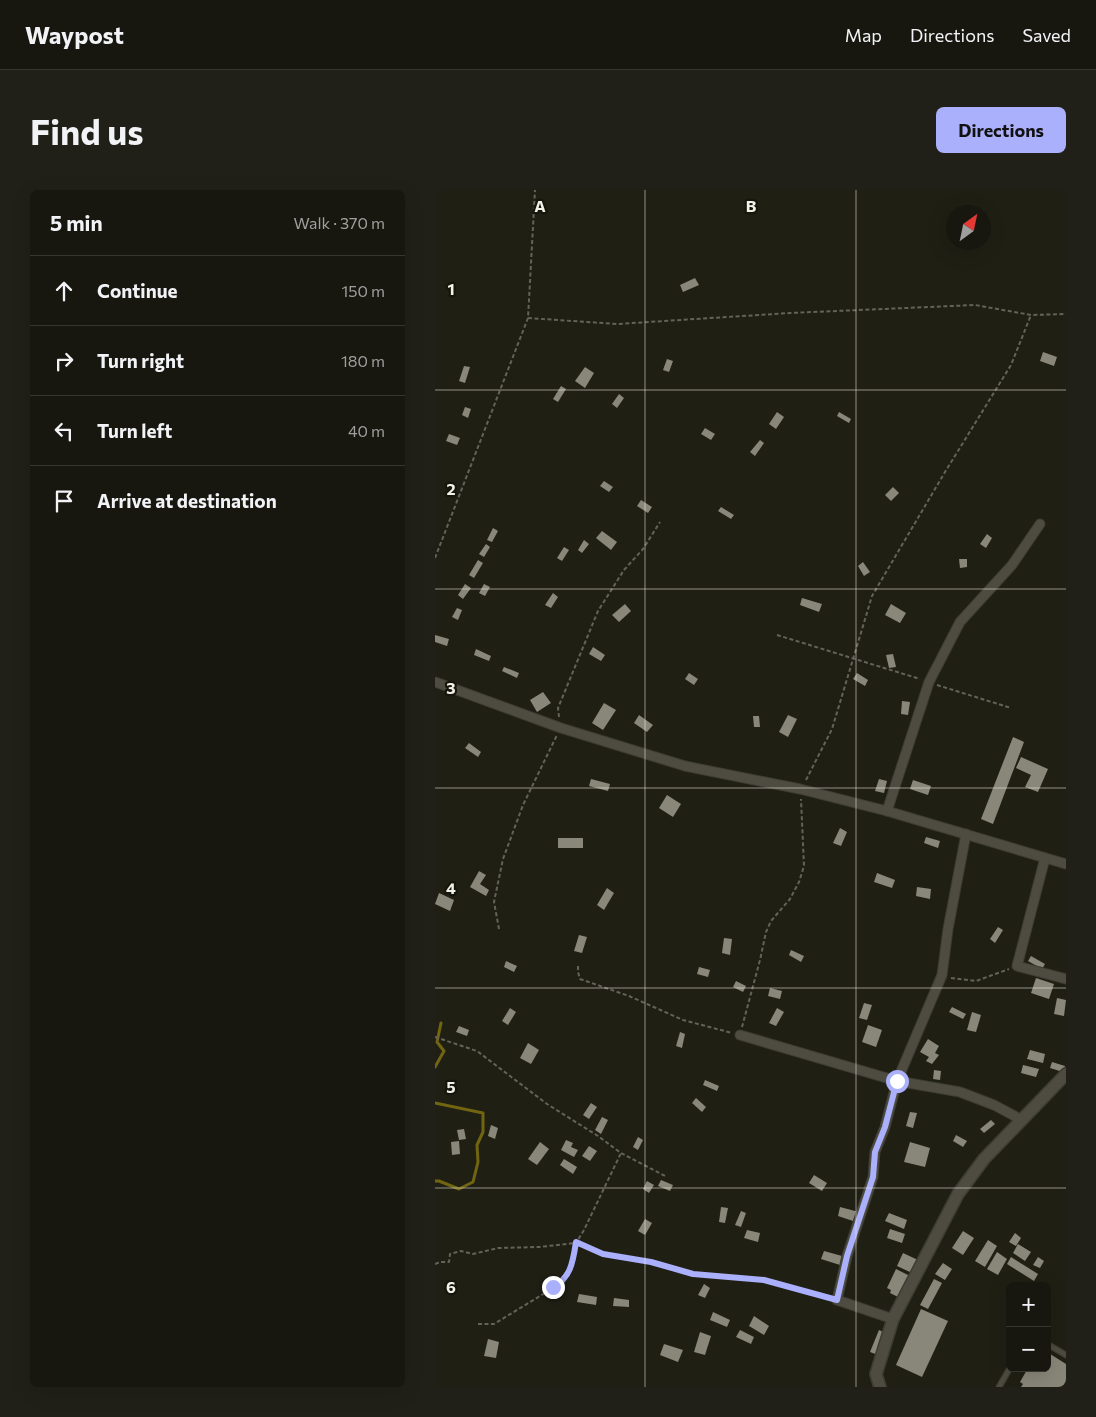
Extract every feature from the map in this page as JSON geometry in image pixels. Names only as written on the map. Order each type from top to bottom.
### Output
[{"type":"street","points":[[887,811],[929,682],[960,622],[1012,565],[1040,524]]},
{"type":"street","points":[[435,682],[561,728],[685,766],[800,789],[887,811],[1066,864]]},
{"type":"street","points":[[893,1319],[837,1300],[847,1256],[873,1177],[875,1152],[885,1127],[897,1081],[942,974],[948,929],[966,834]]},
{"type":"street","points":[[1045,858],[1017,966],[1066,979]]},
{"type":"street","points":[[740,1035],[897,1081],[961,1092],[995,1104],[1022,1120]]},
{"type":"street","points":[[880,1387],[877,1374],[893,1319],[962,1187],[984,1159],[1066,1074]]},
{"type":"lane","points":[[1051,1346],[1066,1355]]},
{"type":"lane","points":[[999,1387],[1008,1372]]},
{"type":"path","points":[[435,558],[528,318],[535,190]]},
{"type":"path","points":[[528,318],[617,324],[975,304],[1031,315],[1066,314]]},
{"type":"path","points":[[578,966],[580,979],[629,996],[683,1020],[740,1035],[761,960],[766,932],[771,921],[790,899],[799,882],[804,866],[800,789],[832,729],[872,596],[1011,364],[1031,315]]},
{"type":"path","points":[[777,634],[1011,708]]},
{"type":"path","points":[[942,974],[954,979],[976,981],[1017,966]]},
{"type":"path","points":[[435,1037],[477,1051],[524,1088],[621,1153],[667,1177]]},
{"type":"path","points":[[478,1324],[494,1324],[563,1282],[573,1260],[576,1242],[584,1230],[621,1153]]},
{"type":"path","points":[[435,1264],[449,1262],[450,1254],[461,1251],[473,1254],[498,1248],[539,1247],[576,1242],[603,1254],[651,1262],[693,1274],[764,1280],[837,1300]]},
{"type":"building","points":[[695,278],[699,285],[683,292],[680,285]]},
{"type":"building","points":[[1043,352],[1057,357],[1054,366],[1040,361]]},
{"type":"building","points":[[667,359],[673,361],[669,372],[663,370]]},
{"type":"building","points":[[464,366],[470,367],[465,383],[459,381]]},
{"type":"building","points":[[585,367],[594,373],[585,388],[575,381]]},
{"type":"building","points":[[561,386],[566,389],[558,402],[553,399]]},
{"type":"building","points":[[619,394],[624,398],[617,408],[612,404]]},
{"type":"building","points":[[465,407],[471,409],[468,418],[462,415]]},
{"type":"building","points":[[777,412],[784,417],[776,429],[769,424]]},
{"type":"building","points":[[839,412],[851,419],[849,423],[837,416]]},
{"type":"building","points":[[705,428],[715,434],[711,440],[701,434]]},
{"type":"building","points":[[449,434],[460,438],[457,445],[446,441]]},
{"type":"building","points":[[760,440],[764,443],[755,456],[750,452]]},
{"type":"building","points":[[604,481],[613,487],[609,492],[600,486]]},
{"type":"building","points":[[893,487],[899,493],[891,501],[885,495]]},
{"type":"building","points":[[641,500],[652,507],[648,513],[637,506]]},
{"type":"building","points":[[721,507],[734,515],[731,519],[718,511]]},
{"type":"building","points":[[493,528],[498,531],[492,542],[487,540]]},
{"type":"building","points":[[602,531],[617,542],[611,550],[596,538]]},
{"type":"building","points":[[987,534],[992,538],[986,548],[980,544]]},
{"type":"building","points":[[584,540],[589,544],[582,553],[578,550]]},
{"type":"building","points":[[486,544],[490,547],[484,557],[479,554]]},
{"type":"building","points":[[564,547],[569,550],[562,561],[557,558]]},
{"type":"building","points":[[959,559],[967,559],[967,567],[960,568]]},
{"type":"building","points":[[478,560],[483,563],[474,578],[469,575]]},
{"type":"building","points":[[863,562],[870,572],[864,576],[858,566]]},
{"type":"building","points":[[465,584],[471,588],[463,599],[458,595]]},
{"type":"building","points":[[484,584],[490,587],[485,596],[479,593]]},
{"type":"building","points":[[553,593],[558,597],[551,608],[545,605]]},
{"type":"building","points":[[802,598],[822,604],[819,612],[800,605]]},
{"type":"building","points":[[625,604],[631,611],[619,622],[612,615]]},
{"type":"building","points":[[891,604],[906,613],[900,623],[885,615]]},
{"type":"building","points":[[457,608],[462,610],[458,620],[452,617]]},
{"type":"building","points":[[435,635],[449,639],[447,646],[435,642]]},
{"type":"building","points":[[593,647],[605,655],[601,661],[589,654]]},
{"type":"building","points":[[476,649],[491,656],[489,661],[474,655]]},
{"type":"building","points":[[893,654],[896,667],[889,668],[886,655]]},
{"type":"building","points":[[504,667],[519,673],[517,678],[502,671]]},
{"type":"building","points":[[689,673],[698,679],[694,685],[685,679]]},
{"type":"building","points":[[857,673],[868,680],[865,686],[853,679]]},
{"type":"building","points":[[543,692],[551,703],[537,712],[530,700]]},
{"type":"building","points":[[902,701],[910,702],[908,715],[901,714]]},
{"type":"building","points":[[604,703],[616,710],[603,730],[592,723]]},
{"type":"building","points":[[639,715],[653,725],[647,732],[634,723]]},
{"type":"building","points":[[788,715],[797,719],[788,737],[779,732]]},
{"type":"building","points":[[753,716],[759,716],[760,727],[754,727]]},
{"type":"building","points":[[1013,737],[1024,742],[993,824],[981,819]]},
{"type":"building","points":[[469,743],[481,752],[478,757],[465,748]]},
{"type":"building","points":[[1021,757],[1048,769],[1038,792],[1025,787],[1031,775],[1016,768]]},
{"type":"building","points":[[591,779],[610,784],[608,791],[589,786]]},
{"type":"building","points":[[879,779],[887,781],[884,793],[875,791]]},
{"type":"building","points":[[913,780],[931,786],[928,795],[910,789]]},
{"type":"building","points":[[667,795],[681,804],[673,817],[659,808]]},
{"type":"building","points":[[840,828],[847,832],[841,846],[833,843]]},
{"type":"building","points":[[926,837],[940,841],[938,848],[924,843]]},
{"type":"building","points":[[558,838],[583,838],[583,848],[558,848]]},
{"type":"building","points":[[479,871],[486,875],[480,884],[489,890],[486,896],[470,887]]},
{"type":"building","points":[[877,873],[895,880],[892,888],[874,882]]},
{"type":"building","points":[[917,887],[931,889],[930,899],[916,896]]},
{"type":"building","points":[[607,888],[614,893],[604,910],[597,905]]},
{"type":"building","points":[[439,893],[454,900],[450,911],[435,904]]},
{"type":"building","points":[[998,927],[1003,930],[995,943],[990,939]]},
{"type":"building","points":[[579,935],[587,937],[582,953],[574,951]]},
{"type":"building","points":[[724,938],[732,939],[730,955],[722,953]]},
{"type":"building","points":[[791,950],[804,956],[801,962],[789,955]]},
{"type":"building","points":[[1031,956],[1045,964],[1042,969],[1028,961]]},
{"type":"building","points":[[506,961],[517,966],[514,972],[504,967]]},
{"type":"building","points":[[699,967],[710,970],[708,977],[697,974]]},
{"type":"building","points":[[1036,978],[1054,984],[1049,999],[1031,993]]},
{"type":"building","points":[[736,981],[746,986],[743,992],[733,987]]},
{"type":"building","points":[[770,988],[782,991],[780,999],[768,996]]},
{"type":"building","points":[[1057,998],[1066,1000],[1064,1016],[1054,1014]]},
{"type":"building","points":[[864,1003],[872,1005],[867,1020],[859,1018]]},
{"type":"building","points":[[952,1007],[966,1014],[963,1019],[949,1012]]},
{"type":"building","points":[[510,1008],[516,1012],[508,1025],[502,1021]]},
{"type":"building","points":[[777,1008],[784,1012],[776,1026],[769,1023]]},
{"type":"building","points":[[972,1012],[981,1015],[976,1032],[967,1030]]},
{"type":"building","points":[[868,1025],[882,1030],[876,1047],[862,1042]]},
{"type":"building","points":[[459,1026],[469,1030],[467,1036],[456,1032]]},
{"type":"building","points":[[680,1032],[685,1034],[682,1048],[676,1046]]},
{"type":"building","points":[[928,1039],[939,1046],[935,1053],[939,1055],[932,1064],[926,1061],[929,1057],[920,1052]]},
{"type":"building","points":[[528,1043],[539,1050],[531,1064],[520,1058]]},
{"type":"building","points":[[1030,1050],[1045,1054],[1043,1063],[1027,1059]]},
{"type":"building","points":[[1052,1062],[1065,1066],[1063,1072],[1050,1068]]},
{"type":"building","points":[[1023,1065],[1039,1069],[1036,1077],[1021,1073]]},
{"type":"building","points":[[934,1070],[941,1071],[940,1080],[933,1079]]},
{"type":"building","points":[[705,1080],[719,1086],[717,1091],[703,1085]]},
{"type":"building","points":[[696,1098],[706,1107],[702,1112],[692,1103]]},
{"type":"building","points":[[591,1103],[597,1107],[589,1119],[583,1115]]},
{"type":"building","points":[[910,1112],[917,1113],[913,1128],[906,1126]]},
{"type":"building","points":[[602,1117],[608,1120],[601,1134],[595,1130]]},
{"type":"building","points":[[991,1120],[995,1124],[984,1133],[980,1129]]},
{"type":"building","points":[[491,1125],[498,1128],[495,1139],[488,1136]]},
{"type":"building","points":[[464,1129],[466,1139],[459,1140],[457,1130]]},
{"type":"building","points":[[956,1135],[967,1141],[963,1147],[953,1141]]},
{"type":"building","points":[[638,1137],[643,1140],[638,1150],[633,1147]]},
{"type":"building","points":[[566,1140],[573,1143],[571,1147],[578,1150],[574,1157],[561,1150]]},
{"type":"building","points":[[459,1141],[460,1154],[452,1155],[451,1142]]},
{"type":"building","points":[[540,1142],[549,1149],[537,1165],[528,1159]]},
{"type":"building","points":[[910,1142],[930,1148],[925,1167],[904,1162]]},
{"type":"building","points":[[589,1146],[597,1151],[590,1161],[582,1156]]},
{"type":"building","points":[[564,1159],[577,1167],[573,1174],[560,1165]]},
{"type":"building","points":[[814,1175],[827,1183],[822,1191],[809,1183]]},
{"type":"building","points":[[661,1180],[673,1185],[670,1191],[658,1186]]},
{"type":"building","points":[[647,1181],[654,1185],[649,1193],[643,1189]]},
{"type":"building","points":[[721,1207],[728,1208],[725,1223],[719,1222]]},
{"type":"building","points":[[840,1207],[859,1212],[856,1222],[838,1216]]},
{"type":"building","points":[[741,1211],[746,1213],[741,1227],[735,1225]]},
{"type":"building","points":[[889,1213],[907,1220],[904,1229],[885,1221]]},
{"type":"building","points":[[645,1219],[652,1223],[645,1235],[638,1231]]},
{"type":"building","points":[[890,1229],[905,1234],[902,1243],[887,1238]]},
{"type":"building","points":[[747,1230],[760,1233],[758,1242],[744,1238]]},
{"type":"building","points":[[963,1231],[974,1238],[963,1255],[952,1248]]},
{"type":"building","points":[[1015,1233],[1021,1238],[1016,1246],[1009,1242]]},
{"type":"building","points":[[988,1240],[997,1246],[985,1267],[975,1261]]},
{"type":"building","points":[[1018,1244],[1031,1252],[1025,1261],[1013,1253]]},
{"type":"building","points":[[824,1251],[842,1256],[840,1265],[821,1259]]},
{"type":"building","points":[[997,1252],[1007,1259],[998,1275],[987,1269]]},
{"type":"building","points":[[903,1253],[918,1260],[912,1273],[897,1266]]},
{"type":"building","points":[[1011,1257],[1038,1274],[1034,1281],[1007,1264]]},
{"type":"building","points":[[1038,1257],[1044,1261],[1040,1268],[1033,1265]]},
{"type":"building","points":[[943,1263],[952,1269],[945,1280],[935,1274]]},
{"type":"building","points":[[896,1269],[910,1276],[898,1297],[890,1293],[891,1290],[887,1288]]},
{"type":"building","points":[[934,1279],[942,1283],[928,1309],[920,1305]]},
{"type":"building","points":[[704,1284],[710,1288],[705,1298],[698,1295]]},
{"type":"building","points":[[579,1294],[597,1297],[596,1305],[577,1302]]},
{"type":"building","points":[[614,1298],[629,1300],[629,1307],[613,1306]]},
{"type":"building","points":[[921,1309],[948,1321],[922,1377],[896,1365]]},
{"type":"building","points":[[713,1312],[730,1320],[727,1327],[710,1320]]},
{"type":"building","points":[[754,1316],[769,1326],[764,1335],[749,1326]]},
{"type":"building","points":[[740,1330],[754,1337],[751,1344],[736,1337]]},
{"type":"building","points":[[879,1330],[887,1334],[878,1355],[870,1352]]},
{"type":"building","points":[[700,1332],[711,1336],[705,1355],[694,1352]]},
{"type":"building","points":[[488,1339],[499,1342],[496,1358],[484,1356]]},
{"type":"building","points":[[664,1344],[683,1350],[678,1362],[660,1355]]},
{"type":"building","points":[[1051,1355],[1066,1364],[1066,1387],[1021,1387],[1023,1384],[1020,1382],[1026,1372],[1051,1372]]},
{"type":"waterway","points":[[435,1067],[444,1051],[437,1042],[441,1023]]},
{"type":"waterway","points":[[435,1103],[483,1113],[483,1132],[477,1145],[478,1162],[473,1182],[459,1189],[435,1181]]},
{"type":"route","points":[[553,1287],[563,1282],[568,1274],[576,1242],[603,1254],[651,1262],[693,1274],[764,1280],[837,1300],[847,1256],[873,1177],[875,1152],[885,1127],[897,1081]]}]
